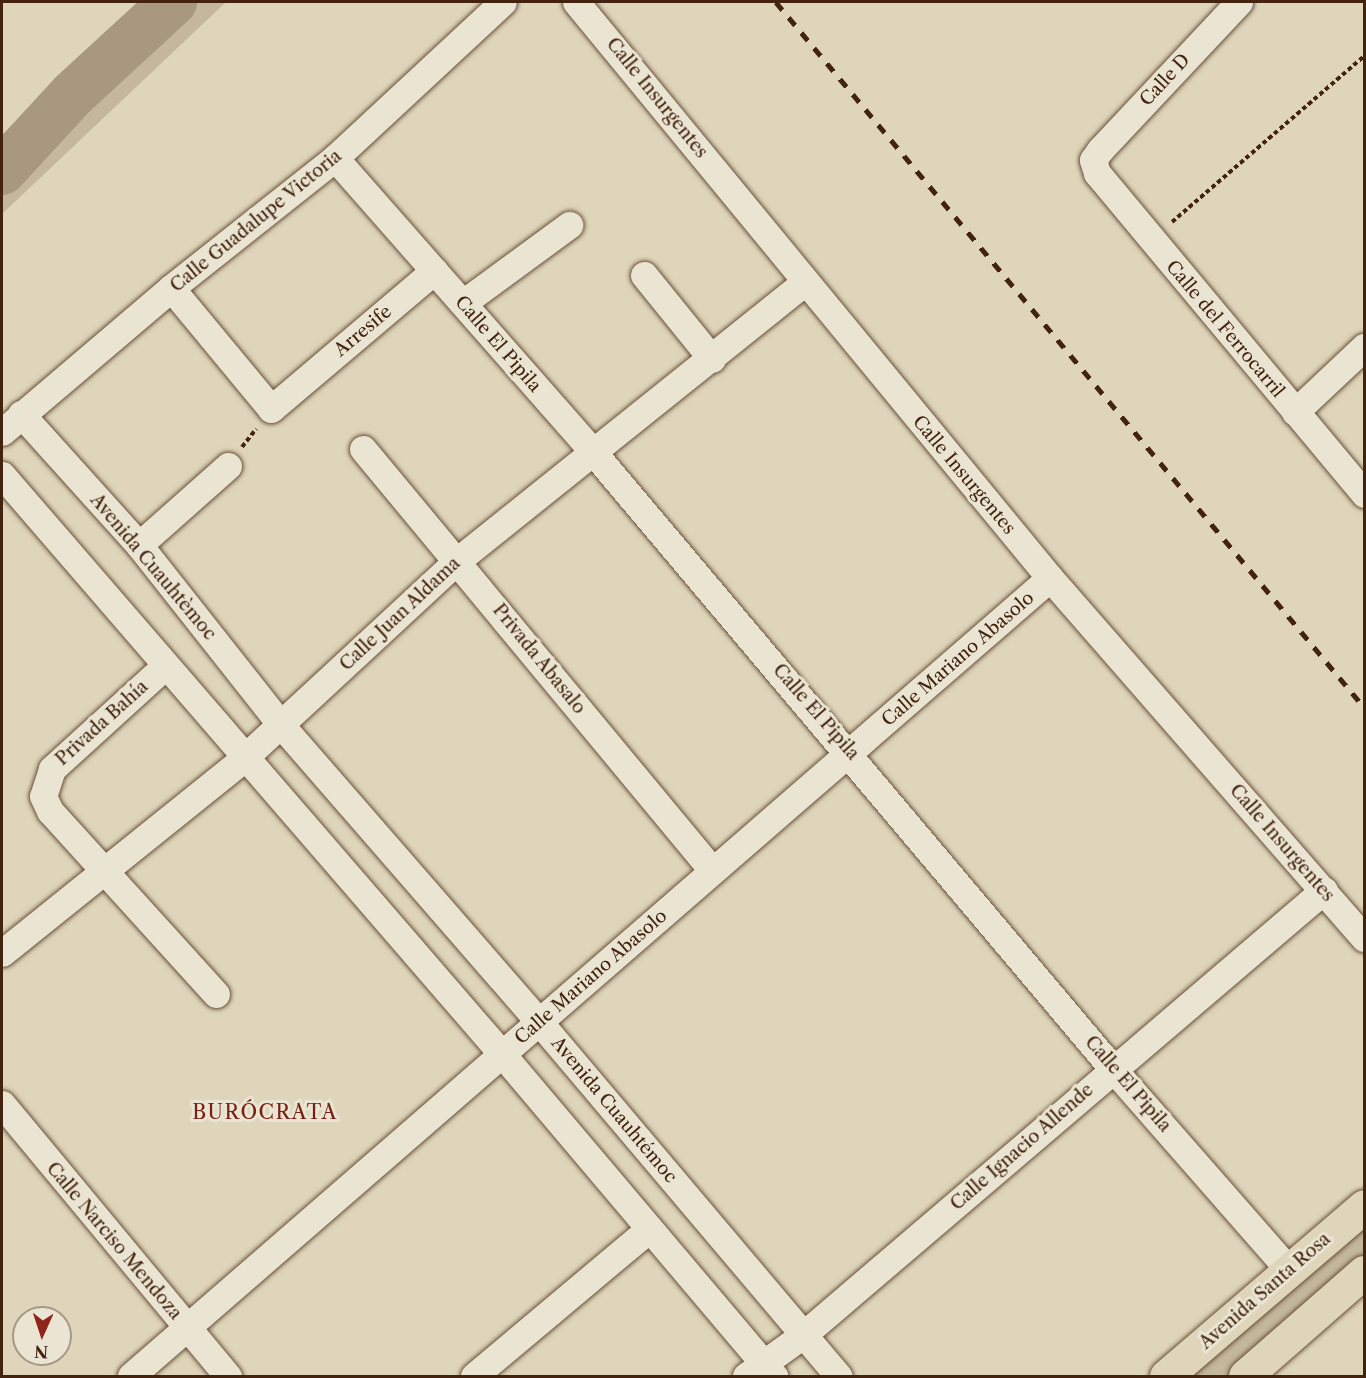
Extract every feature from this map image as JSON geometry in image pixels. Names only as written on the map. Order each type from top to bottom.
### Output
[{"type":"main road","name":"Avenida Santa Rosa","points":[[1166,1377],[1365,1206]]},
{"type":"main road","points":[[1245,1377],[1365,1272]]},
{"type":"street","name":"Calle Guadalupe Victoria","points":[[11,423],[171,288],[335,158],[503,2]]},
{"type":"street","name":"Calle Insurgentes","points":[[576,2],[1050,578],[1365,938]]},
{"type":"street","name":"Calle D","points":[[1093,160],[1239,2]]},
{"type":"street","name":"Calle El Pipila","points":[[335,158],[593,452],[850,752],[1113,1069],[1290,1271]]},
{"type":"street","name":"Calle del Ferrocarril","points":[[1093,160],[1097,173],[1151,240],[1365,494]]},
{"type":"street","points":[[463,303],[569,225]]},
{"type":"street","name":"Arresife","points":[[271,409],[434,271]]},
{"type":"street","points":[[644,275],[712,358]]},
{"type":"street","name":"Calle Juan Aldama","points":[[2,953],[243,759],[458,560],[805,282]]},
{"type":"street","points":[[171,288],[271,409]]},
{"type":"street","points":[[1295,412],[1365,347]]},
{"type":"street","name":"Avenida Cuauhtèmoc","points":[[11,423],[139,545],[281,725]]},
{"type":"street","name":"Privada Abasalo","points":[[363,449],[458,560],[712,870]]},
{"type":"street","points":[[139,545],[228,466]]},
{"type":"street","points":[[2,475],[243,759],[502,1054],[648,1230],[761,1372]]},
{"type":"street","name":"Calle Mariano Abasolo","points":[[131,1377],[502,1054],[541,1024],[712,870],[1050,578]]},
{"type":"street","name":"Privada Bahía","points":[[165,666],[52,769],[44,783],[43,796],[50,811],[216,994]]},
{"type":"street","name":"Avenida Cuauhtémoc","points":[[281,725],[541,1024],[838,1377]]},
{"type":"street","name":"Calle Ignacio Allende","points":[[761,1372],[1324,890]]},
{"type":"street","name":"Calle Narciso Mendoza","points":[[2,1104],[228,1377]]},
{"type":"street","points":[[474,1377],[648,1230]]},
{"type":"path","points":[[1151,240],[1365,56]]},
{"type":"path","points":[[228,466],[271,409]]},
{"type":"shaded area","points":[[139,2],[226,2],[2,214],[2,135]]},
{"type":"shaded area","points":[[1364,1207],[1364,1272],[1245,1376],[1172,1376]]},
{"type":"waterway","points":[[2,171],[73,94],[173,2]]},
{"type":"railway","points":[[776,2],[1364,707]]},
{"type":"district","name":"BURÓCRATA","points":[[265,1112]]}]
